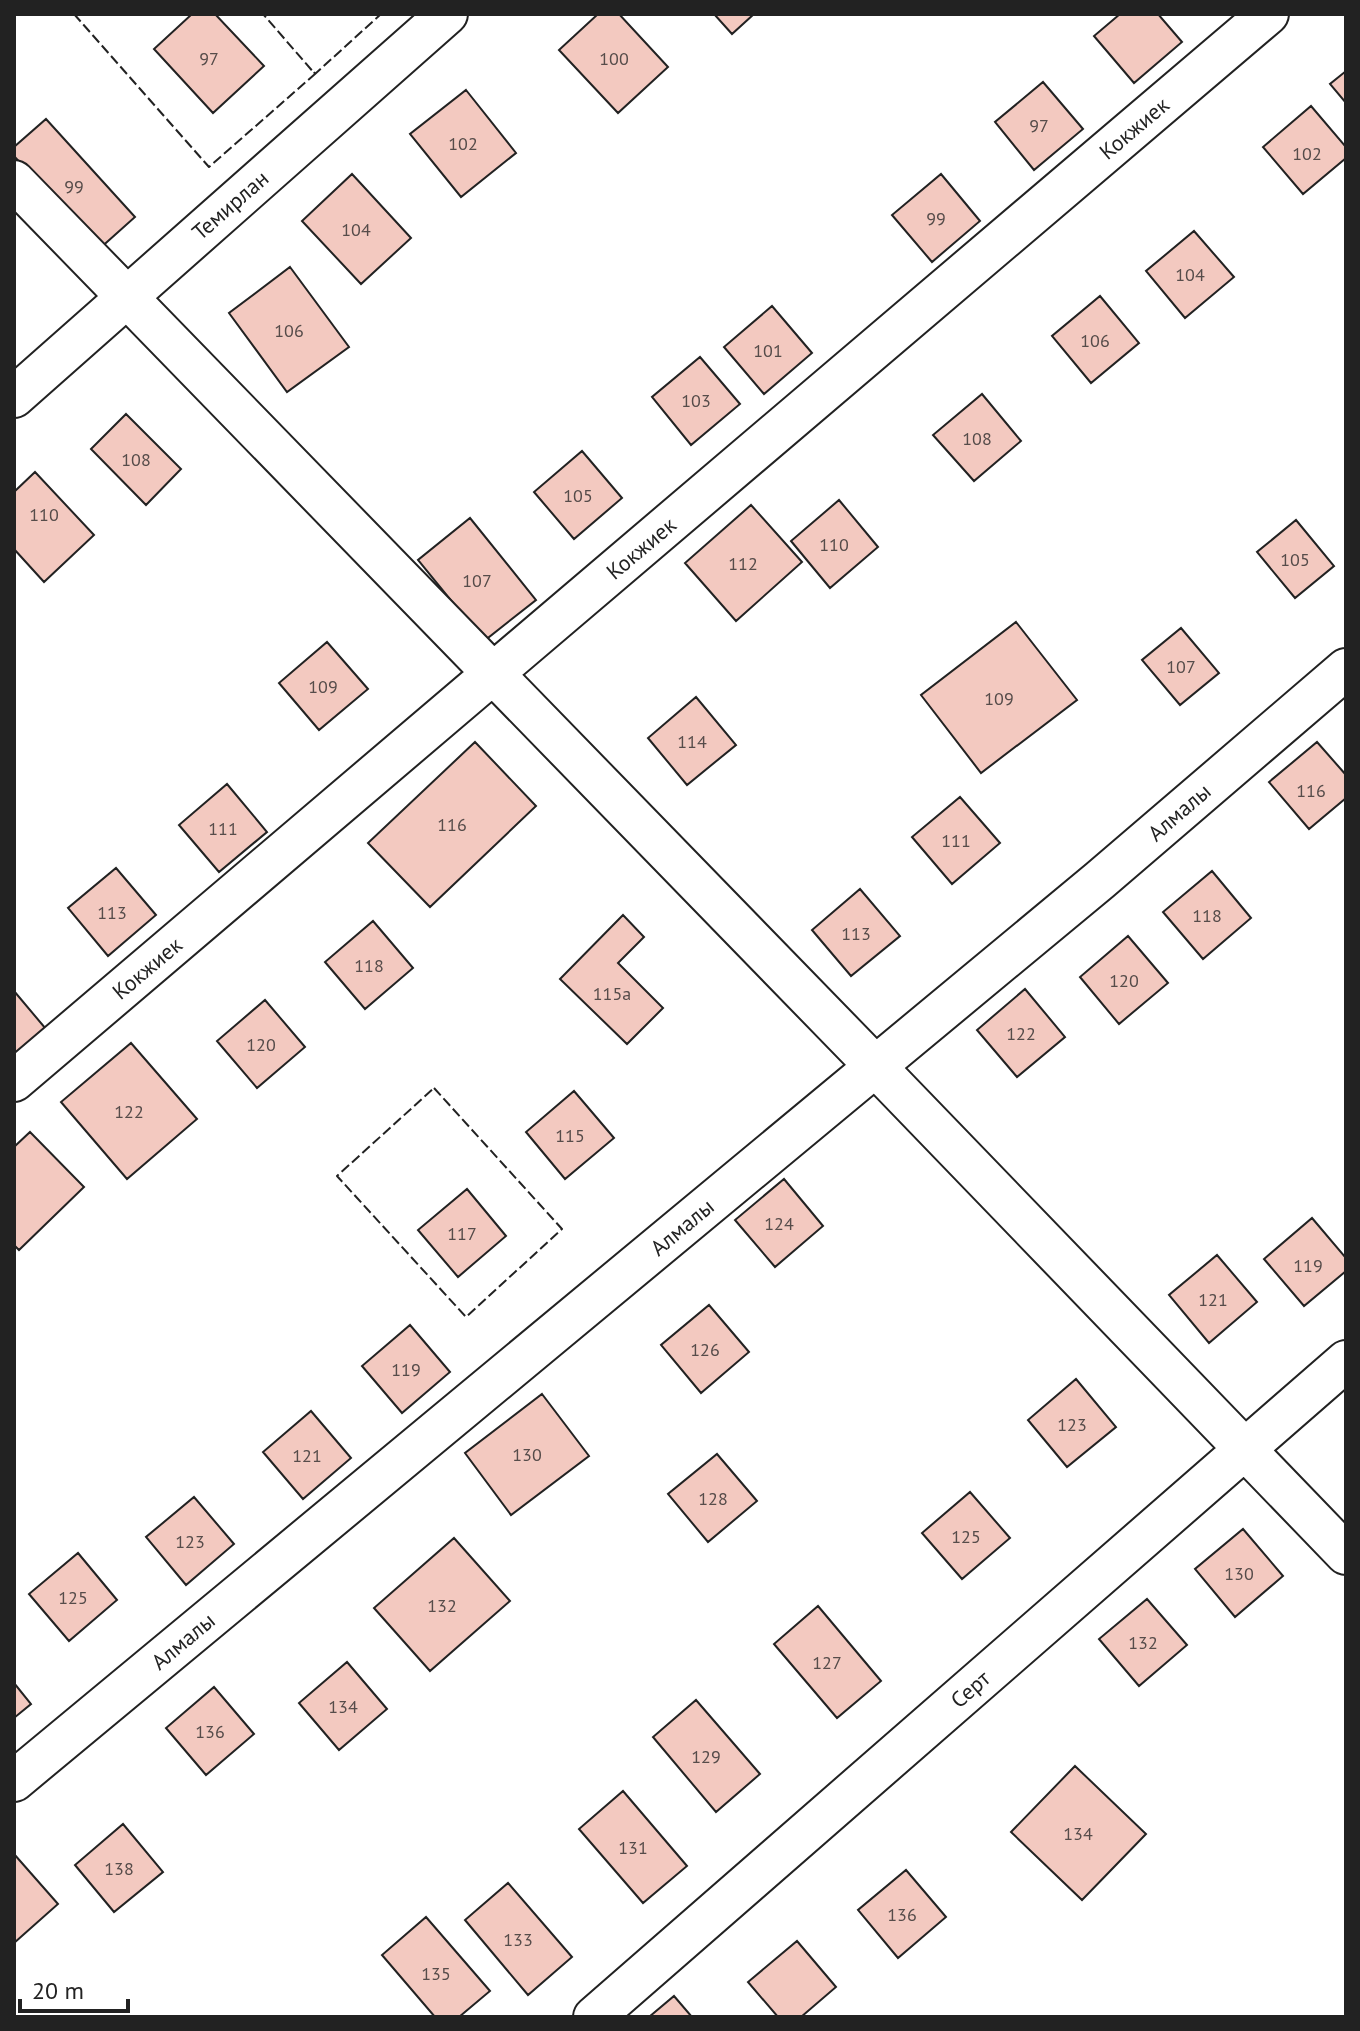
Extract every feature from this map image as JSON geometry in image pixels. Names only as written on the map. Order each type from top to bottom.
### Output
[{"type":"street","name":"Темирлан","points":[[14,397],[447,14]]},
{"type":"street","name":"Кокжиек","points":[[14,1081],[1268,14]]},
{"type":"street","points":[[14,181],[1346,1554]]},
{"type":"street","name":"Алмалы","points":[[14,1781],[1100,880],[1346,669]]},
{"type":"street","name":"Серт","points":[[594,2017],[1346,1361]]},
{"type":"building","points":[[192,14],[215,14],[264,66],[213,113],[154,49]]},
{"type":"building","points":[[598,14],[619,14],[668,67],[618,113],[559,50]]},
{"type":"building","points":[[714,14],[754,14],[732,34]]},
{"type":"building","points":[[1120,14],[1158,14],[1182,42],[1134,83],[1094,36]]},
{"type":"building","points":[[1346,71],[1346,103],[1330,84]]},
{"type":"building","points":[[1043,82],[1083,129],[1034,170],[995,122]]},
{"type":"building","points":[[466,90],[516,153],[461,197],[410,134]]},
{"type":"building","points":[[1311,106],[1346,147],[1346,158],[1303,194],[1263,147]]},
{"type":"building","points":[[46,119],[135,217],[98,250],[14,156],[14,147]]},
{"type":"building","points":[[352,174],[411,238],[361,284],[302,221]]},
{"type":"building","points":[[941,174],[980,221],[932,262],[892,215]]},
{"type":"building","points":[[1194,231],[1234,277],[1185,318],[1146,271]]},
{"type":"building","points":[[290,267],[349,347],[287,392],[229,313]]},
{"type":"building","points":[[1100,296],[1139,343],[1091,383],[1052,336]]},
{"type":"building","points":[[772,306],[812,353],[764,394],[724,347]]},
{"type":"building","points":[[700,357],[740,404],[691,445],[652,397]]},
{"type":"building","points":[[982,394],[1021,441],[974,481],[933,435]]},
{"type":"building","points":[[126,414],[181,469],[146,505],[91,449]]},
{"type":"building","points":[[582,451],[622,498],[574,539],[534,492]]},
{"type":"building","points":[[35,472],[94,535],[44,582],[14,549],[14,492]]},
{"type":"building","points":[[839,500],[878,547],[830,588],[791,541]]},
{"type":"building","points":[[751,505],[802,562],[736,621],[685,563]]},
{"type":"building","points":[[470,518],[536,600],[484,641],[418,560]]},
{"type":"building","points":[[1296,520],[1334,566],[1295,598],[1257,552]]},
{"type":"building","points":[[1016,622],[1077,700],[981,773],[921,695]]},
{"type":"building","points":[[1181,628],[1219,673],[1180,705],[1142,660]]},
{"type":"building","points":[[327,642],[368,689],[319,730],[279,683]]},
{"type":"building","points":[[696,697],[736,745],[687,785],[648,738]]},
{"type":"building","points":[[475,742],[536,806],[430,907],[368,843]]},
{"type":"building","points":[[1317,742],[1346,775],[1346,798],[1309,829],[1269,782]]},
{"type":"building","points":[[227,784],[267,832],[219,872],[179,825]]},
{"type":"building","points":[[960,797],[1000,843],[952,884],[912,837]]},
{"type":"building","points":[[116,868],[156,915],[108,956],[68,908]]},
{"type":"building","points":[[1212,871],[1251,918],[1203,959],[1163,912]]},
{"type":"building","points":[[860,889],[900,936],[851,976],[812,930]]},
{"type":"building","points":[[623,915],[644,937],[618,963],[663,1008],[627,1044],[560,979]]},
{"type":"building","points":[[373,921],[413,968],[365,1009],[325,962]]},
{"type":"building","points":[[1128,936],[1168,983],[1119,1024],[1080,977]]},
{"type":"building","points":[[1025,989],[1065,1037],[1017,1077],[977,1030]]},
{"type":"building","points":[[14,991],[51,1035],[14,1066]]},
{"type":"building","points":[[265,1000],[305,1047],[257,1088],[217,1041]]},
{"type":"building","points":[[131,1043],[197,1119],[127,1179],[61,1102]]},
{"type":"building","points":[[574,1091],[614,1138],[565,1179],[526,1132]]},
{"type":"building","points":[[30,1132],[84,1187],[19,1250],[14,1245],[14,1147]]},
{"type":"building","points":[[784,1179],[823,1226],[775,1267],[735,1220]]},
{"type":"building","points":[[467,1189],[506,1236],[458,1277],[418,1230]]},
{"type":"building","points":[[1312,1218],[1346,1258],[1346,1271],[1304,1306],[1264,1259]]},
{"type":"building","points":[[1217,1255],[1257,1302],[1209,1343],[1169,1295]]},
{"type":"building","points":[[709,1305],[749,1352],[701,1393],[661,1345]]},
{"type":"building","points":[[410,1325],[450,1372],[402,1413],[362,1366]]},
{"type":"building","points":[[1076,1379],[1116,1427],[1067,1467],[1028,1420]]},
{"type":"building","points":[[542,1394],[589,1456],[511,1515],[465,1453]]},
{"type":"building","points":[[311,1411],[351,1458],[303,1499],[263,1452]]},
{"type":"building","points":[[717,1454],[757,1501],[708,1542],[668,1494]]},
{"type":"building","points":[[970,1492],[1010,1538],[962,1579],[922,1533]]},
{"type":"building","points":[[194,1497],[234,1544],[186,1585],[146,1537]]},
{"type":"building","points":[[1243,1529],[1283,1576],[1235,1617],[1195,1569]]},
{"type":"building","points":[[454,1538],[510,1601],[430,1671],[374,1608]]},
{"type":"building","points":[[78,1553],[117,1600],[69,1641],[29,1594]]},
{"type":"building","points":[[1147,1599],[1187,1645],[1139,1686],[1099,1639]]},
{"type":"building","points":[[818,1606],[881,1681],[837,1718],[774,1644]]},
{"type":"building","points":[[347,1662],[387,1709],[339,1750],[299,1703]]},
{"type":"building","points":[[14,1683],[31,1704],[14,1718]]},
{"type":"building","points":[[214,1687],[254,1734],[206,1775],[166,1728]]},
{"type":"building","points":[[696,1700],[760,1774],[716,1812],[653,1737]]},
{"type":"building","points":[[1075,1766],[1146,1834],[1082,1900],[1011,1832]]},
{"type":"building","points":[[623,1791],[687,1866],[643,1903],[579,1829]]},
{"type":"building","points":[[123,1824],[163,1872],[114,1912],[75,1865]]},
{"type":"building","points":[[14,1854],[58,1904],[14,1943]]},
{"type":"building","points":[[906,1870],[946,1917],[898,1958],[858,1910]]},
{"type":"building","points":[[508,1883],[572,1957],[528,1995],[465,1920]]},
{"type":"building","points":[[426,1917],[490,1991],[459,2017],[435,2017],[382,1955]]},
{"type":"building","points":[[797,1941],[836,1987],[801,2017],[778,2017],[748,1982]]},
{"type":"building","points":[[674,1996],[692,2017],[649,2017]]},
{"type":"fence","points":[[74,14],[209,167],[315,74],[263,14]]},
{"type":"fence","points":[[314,72],[381,14]]},
{"type":"fence","points":[[434,1088],[562,1229],[466,1317],[337,1176],[434,1088]]}]
